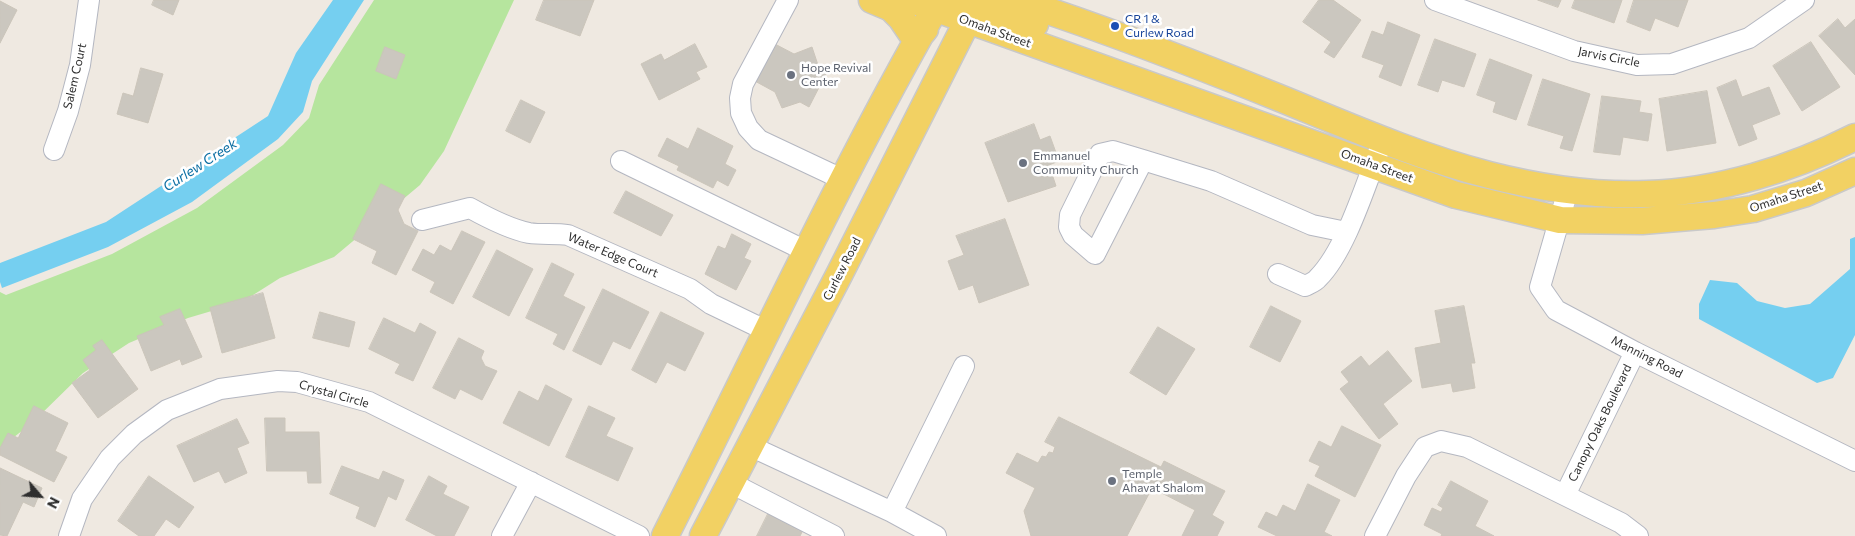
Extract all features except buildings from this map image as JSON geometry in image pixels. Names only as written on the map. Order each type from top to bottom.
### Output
[{"type":"main road","points":[[872,0],[891,8],[901,18],[916,40]]},
{"type":"main road","points":[[1015,0],[1195,64],[1383,140],[1488,174],[1568,190],[1647,194],[1695,190],[1740,180],[1794,164],[1855,137]]},
{"type":"main road","points":[[665,536],[792,281],[916,40],[957,5],[1003,13],[1194,81],[1336,121]]},
{"type":"main road","name":"Omaha Street","points":[[957,5],[1000,32],[1456,195],[1560,220],[1642,222],[1753,209],[1806,193],[1855,171]]},
{"type":"main road","name":"Curlew Road","points":[[703,536],[839,275],[957,5]]},
{"type":"main road","points":[[839,275],[881,228],[972,50],[1000,32]]},
{"type":"main road","points":[[750,446],[744,428],[746,415],[795,308],[792,281]]},
{"type":"street","name":"Salem Court","points":[[54,150],[68,111],[80,65],[90,0]]},
{"type":"street","points":[[788,0],[743,84],[740,98],[741,113],[748,128],[759,140],[844,180]]},
{"type":"street","name":"Jarvis Circle","points":[[1435,0],[1574,51],[1637,65],[1672,64],[1749,38],[1804,0]]},
{"type":"street","points":[[1278,274],[1305,286],[1318,280],[1335,254],[1346,232],[1383,140]]},
{"type":"street","points":[[1143,160],[1095,254],[1073,235],[1069,227],[1070,216],[1100,154],[1113,151],[1143,160],[1211,181],[1312,225],[1346,232]]},
{"type":"street","points":[[621,161],[808,252]]},
{"type":"street","name":"Manning Road","points":[[1568,190],[1540,287],[1556,310],[1635,352],[1855,461]]},
{"type":"street","name":"Water Edge Court","points":[[422,220],[470,208],[492,219],[530,233],[552,232],[568,235],[690,288],[711,304],[767,331]]},
{"type":"street","name":"Canopy Oaks Boulevard","points":[[1565,495],[1635,352]]},
{"type":"street","points":[[892,512],[964,366]]},
{"type":"street","name":"Crystal Circle","points":[[69,536],[82,499],[110,458],[134,434],[167,410],[220,389],[278,381],[297,382],[369,402],[639,536]]},
{"type":"street","name":"Canopy Oaks Boulevard","points":[[1375,536],[1406,476],[1425,447],[1440,440],[1467,447],[1622,523],[1638,536]]},
{"type":"street","points":[[750,446],[892,512],[936,536]]},
{"type":"street","points":[[502,536],[531,482]]},
{"type":"street","points":[[731,483],[834,536]]},
{"type":"green space","points":[[374,0],[514,0],[444,151],[420,185],[334,257],[280,278],[242,302],[188,318],[129,343],[83,373],[32,423],[0,448],[0,292],[6,295],[112,254],[197,208],[283,145],[309,118],[319,85]]},
{"type":"water","name":"Curlew Creek","points":[[333,0],[364,0],[312,81],[303,112],[278,139],[192,202],[108,247],[2,288],[0,282],[0,263],[106,222],[268,116],[296,53]]},
{"type":"water","points":[[1855,237],[1855,335],[1833,378],[1817,383],[1699,319],[1699,304],[1710,280],[1737,283],[1757,301],[1785,308],[1810,304],[1850,269],[1850,239]]},
{"type":"place","name":"CR 1 & Curlew Road","points":[[1115,26]]},
{"type":"place","name":"Hope Revival Center","points":[[791,75]]},
{"type":"place","name":"Emmanuel Community Church","points":[[1023,163]]},
{"type":"place","name":"Temple Ahavat Shalom","points":[[1112,481]]}]
